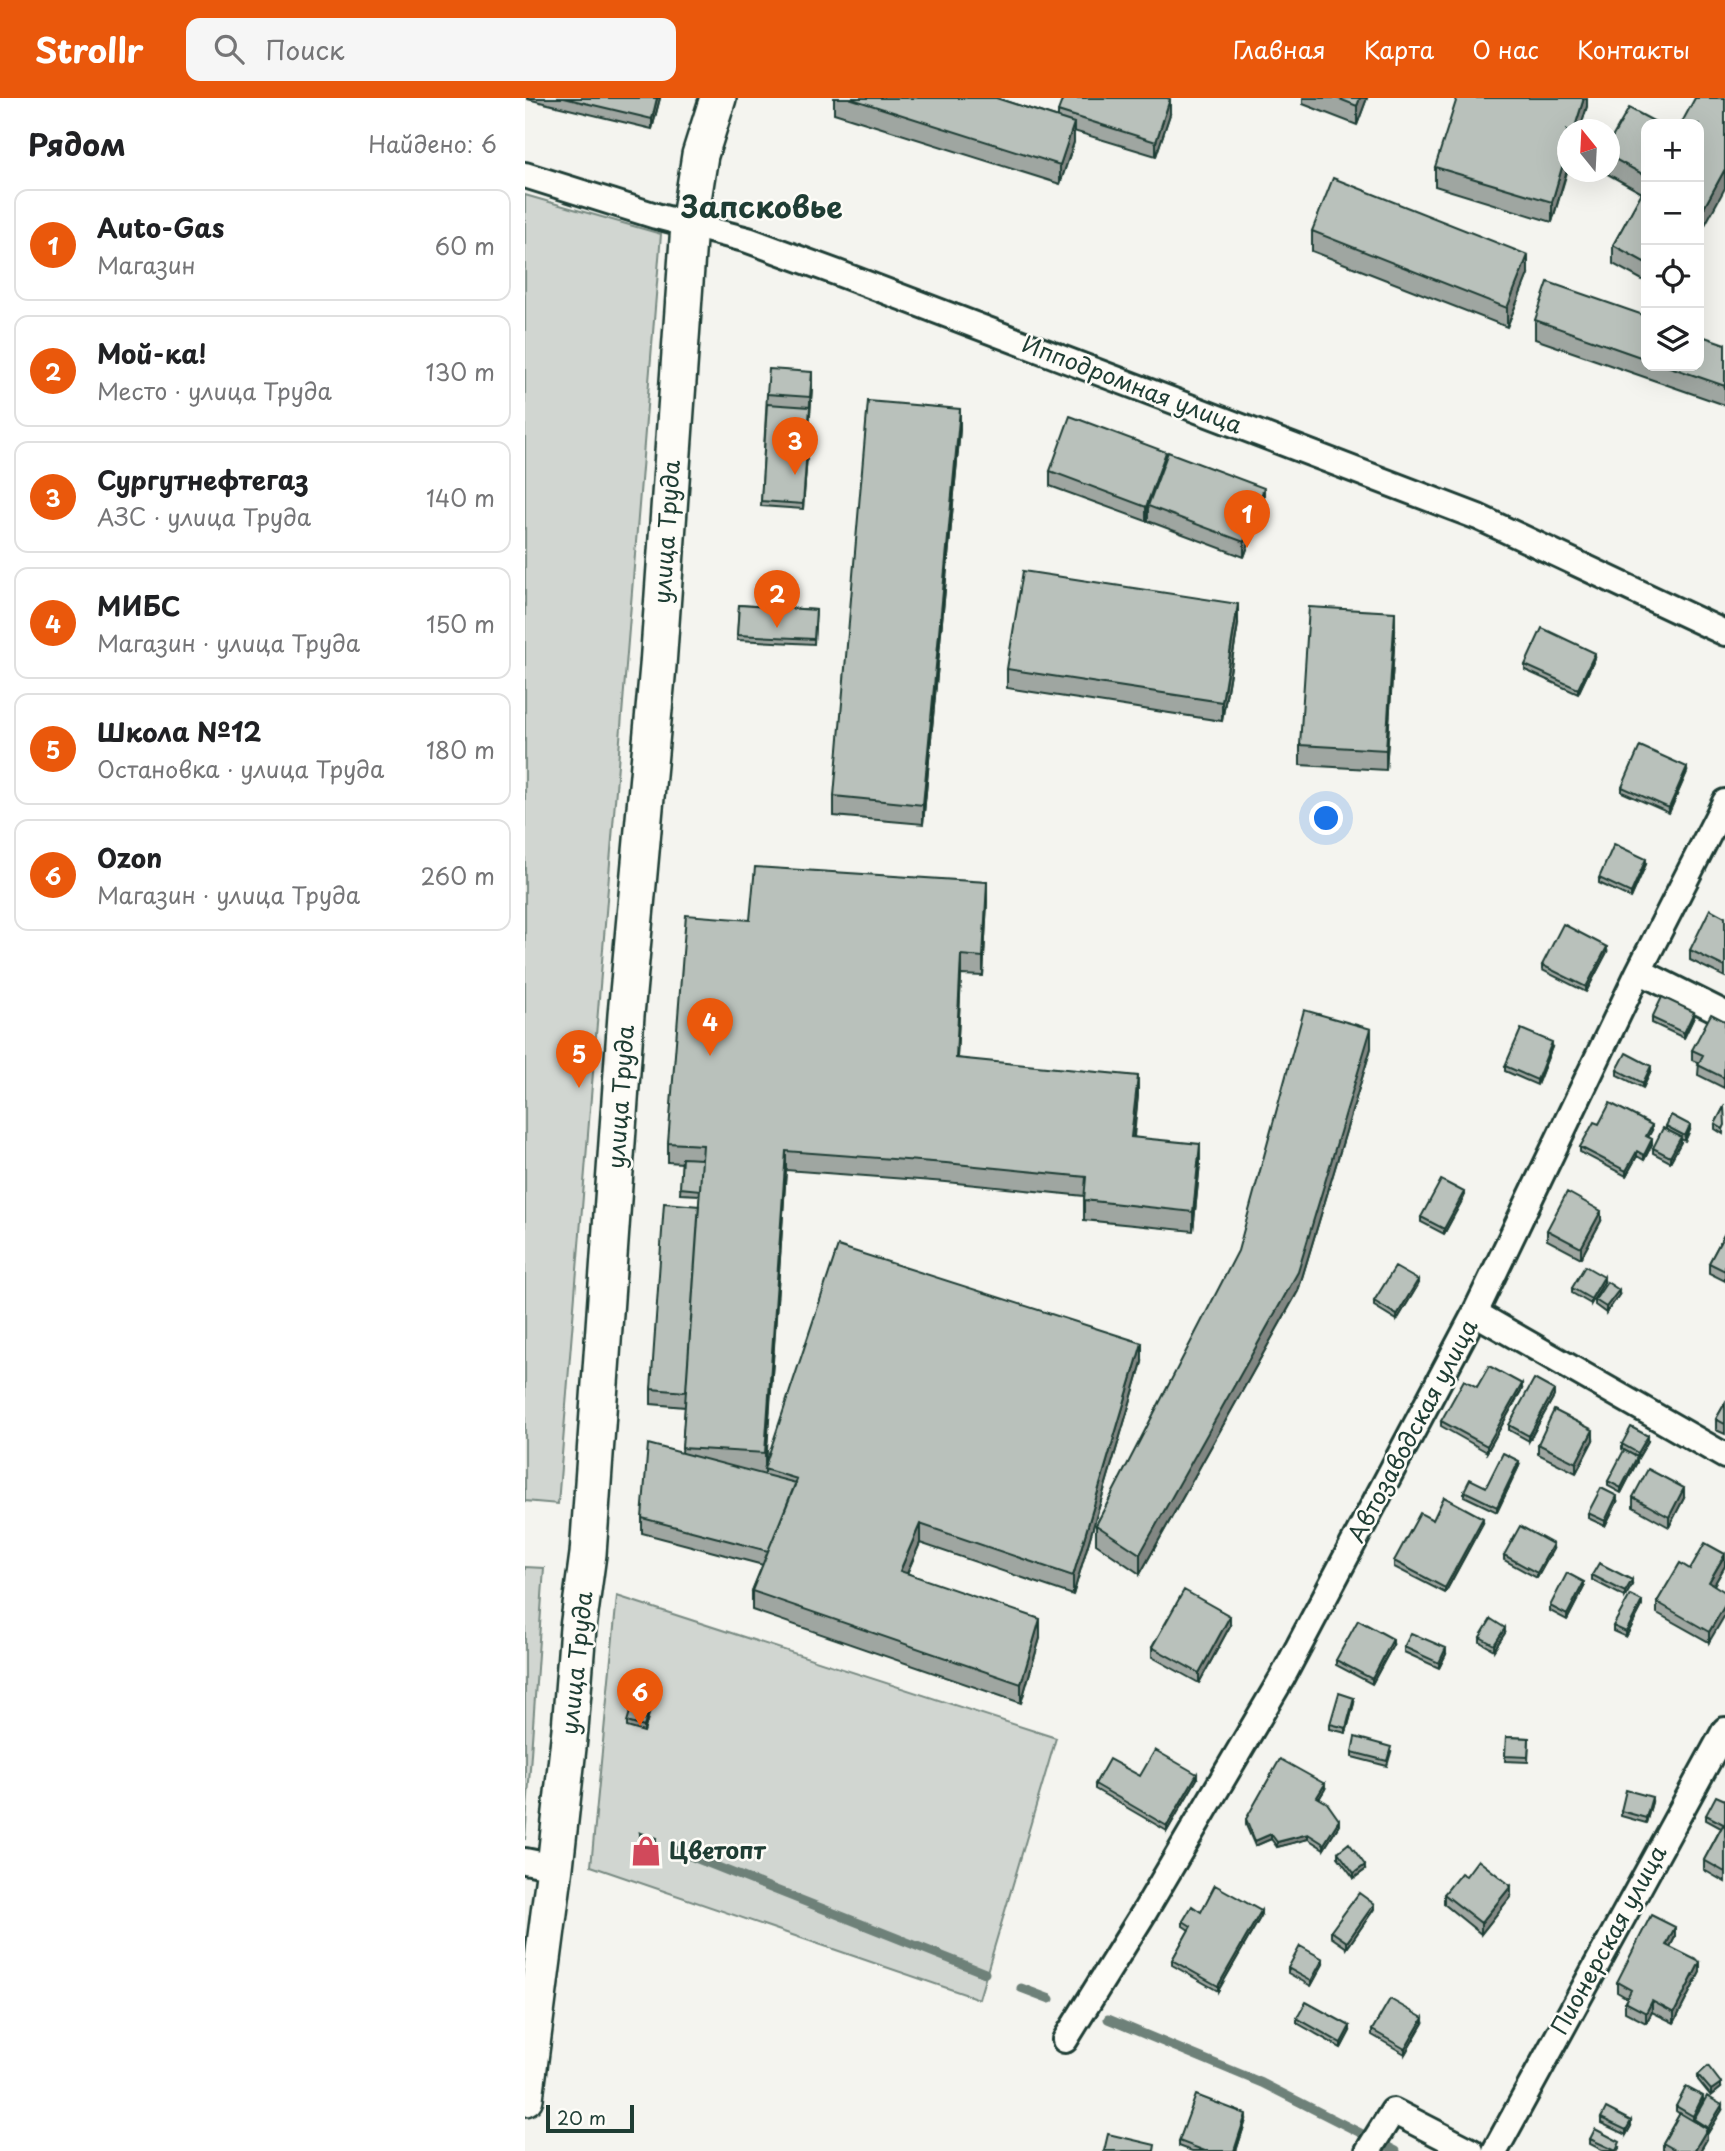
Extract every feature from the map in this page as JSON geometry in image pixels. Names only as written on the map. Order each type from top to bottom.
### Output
[{"type":"main road","name":"улица Труда","points":[[525,2098],[540,1864],[571,1729],[578,1628],[588,1554],[626,1016],[658,666],[689,225],[700,155],[718,98]]},
{"type":"street","name":"Ипподромная улица","points":[[525,175],[689,225],[748,240],[1478,517],[1725,633]]},
{"type":"street","name":"Автозаводская улица","points":[[1065,2040],[1145,1911],[1282,1678],[1475,1313],[1639,971],[1725,802]]},
{"type":"street","points":[[1639,971],[1725,1014]]},
{"type":"street","points":[[1475,1313],[1725,1456]]},
{"type":"street","name":"Пионерская улица","points":[[1495,2151],[1725,1730]]},
{"type":"street","points":[[1373,2144],[1393,2111],[1471,2151]]},
{"type":"shaded area","points":[[525,195],[661,234],[558,1504],[525,1501]]},
{"type":"shaded area","points":[[525,1567],[544,1568],[525,1840]]},
{"type":"shaded area","points":[[617,1596],[1056,1738],[979,1999],[591,1866]]},
{"type":"building","points":[[564,98],[657,98],[652,119]]},
{"type":"building","points":[[849,98],[996,98],[1074,123],[1060,165]]},
{"type":"building","points":[[1063,98],[1170,99],[1156,142],[1058,111]]},
{"type":"building","points":[[1337,98],[1360,98],[1357,106]]},
{"type":"building","points":[[1457,98],[1584,98],[1577,119],[1557,119],[1558,182],[1552,202],[1435,167]]},
{"type":"building","points":[[1695,98],[1725,98],[1725,169],[1704,208],[1704,119],[1684,119]]},
{"type":"building","points":[[1629,108],[1650,119],[1641,119],[1641,173],[1620,162],[1620,124]]},
{"type":"building","points":[[1333,178],[1528,255],[1507,308],[1312,231]]},
{"type":"building","points":[[1641,194],[1641,260],[1613,245]]},
{"type":"building","points":[[1548,282],[1641,314],[1641,357],[1535,320]]},
{"type":"building","points":[[1704,337],[1725,344],[1725,386],[1682,371],[1704,371]]},
{"type":"building","points":[[769,369],[812,372],[810,397],[767,394]]},
{"type":"building","points":[[868,401],[960,409],[923,805],[834,796]]},
{"type":"building","points":[[767,404],[810,407],[803,504],[761,501]]},
{"type":"building","points":[[1070,416],[1166,452],[1146,507],[1050,471]]},
{"type":"building","points":[[1168,452],[1264,488],[1244,542],[1148,506]]},
{"type":"building","points":[[1023,571],[1238,604],[1222,702],[1007,669]]},
{"type":"building","points":[[739,605],[816,610],[814,639],[737,635]]},
{"type":"building","points":[[1309,607],[1395,612],[1386,750],[1300,745]]},
{"type":"building","points":[[1542,628],[1595,653],[1578,689],[1525,665]]},
{"type":"building","points":[[1640,746],[1687,767],[1669,808],[1622,787]]},
{"type":"building","points":[[1614,844],[1646,859],[1631,893],[1599,878]]},
{"type":"building","points":[[755,867],[987,882],[983,957],[961,955],[956,1058],[1138,1076],[1131,1137],[1200,1144],[1193,1212],[1084,1200],[1086,1177],[786,1151],[765,1453],[682,1448],[703,1145],[668,1143],[686,915],[750,920]]},
{"type":"building","points":[[1710,909],[1725,917],[1725,967],[1690,950]]},
{"type":"building","points":[[1563,924],[1607,947],[1586,987],[1542,965]]},
{"type":"building","points":[[1662,997],[1694,1012],[1684,1033],[1652,1018]]},
{"type":"building","points":[[1304,1010],[1371,1029],[1298,1272],[1140,1554],[1096,1525],[1238,1251]]},
{"type":"building","points":[[1711,1014],[1725,1021],[1724,1078],[1698,1065],[1703,1055],[1692,1050]]},
{"type":"building","points":[[1521,1029],[1552,1042],[1537,1080],[1505,1066]]},
{"type":"building","points":[[1626,1053],[1651,1066],[1643,1083],[1617,1070]]},
{"type":"building","points":[[1610,1103],[1652,1125],[1646,1136],[1652,1139],[1644,1155],[1637,1151],[1626,1171],[1580,1147],[1594,1122],[1599,1124]]},
{"type":"building","points":[[1724,1107],[1725,1125],[1723,1129],[1715,1124]]},
{"type":"building","points":[[1671,1115],[1690,1125],[1685,1136],[1666,1126]]},
{"type":"building","points":[[1663,1128],[1681,1137],[1670,1157],[1653,1148]]},
{"type":"building","points":[[682,1158],[702,1159],[700,1190],[680,1188]]},
{"type":"building","points":[[1441,1180],[1464,1192],[1444,1229],[1421,1217]]},
{"type":"building","points":[[1567,1192],[1601,1211],[1581,1248],[1547,1230]]},
{"type":"building","points":[[664,1203],[699,1206],[686,1392],[651,1389]]},
{"type":"building","points":[[1725,1233],[1725,1271],[1709,1263]]},
{"type":"building","points":[[838,1246],[1142,1343],[1073,1576],[920,1524],[900,1571],[1040,1619],[1021,1684],[752,1591],[797,1479],[764,1469]]},
{"type":"building","points":[[1585,1266],[1604,1277],[1591,1299],[1572,1288]]},
{"type":"building","points":[[1395,1267],[1418,1280],[1397,1315],[1374,1301]]},
{"type":"building","points":[[1607,1282],[1619,1290],[1606,1307],[1595,1300]]},
{"type":"building","points":[[1489,1366],[1522,1384],[1487,1446],[1441,1421],[1464,1380],[1477,1387]]},
{"type":"building","points":[[1534,1379],[1554,1390],[1529,1436],[1509,1425]]},
{"type":"building","points":[[1725,1403],[1725,1424],[1716,1419]]},
{"type":"building","points":[[1554,1410],[1593,1430],[1576,1463],[1538,1444]]},
{"type":"building","points":[[1631,1427],[1648,1436],[1638,1453],[1622,1444]]},
{"type":"building","points":[[648,1444],[796,1483],[768,1551],[642,1518]]},
{"type":"building","points":[[1624,1450],[1637,1457],[1621,1488],[1608,1481]]},
{"type":"building","points":[[1503,1453],[1519,1461],[1497,1507],[1464,1491],[1470,1479],[1486,1487]]},
{"type":"building","points":[[1648,1469],[1684,1488],[1669,1517],[1633,1497]]},
{"type":"building","points":[[1601,1488],[1617,1496],[1605,1521],[1588,1513]]},
{"type":"building","points":[[1444,1497],[1483,1518],[1445,1588],[1394,1561],[1420,1513],[1433,1520]]},
{"type":"building","points":[[1520,1526],[1553,1544],[1537,1573],[1504,1555]]},
{"type":"building","points":[[1705,1543],[1725,1554],[1709,1582],[1725,1592],[1725,1605],[1709,1632],[1657,1602],[1680,1563],[1690,1569]]},
{"type":"building","points":[[1599,1563],[1632,1580],[1625,1592],[1592,1575]]},
{"type":"building","points":[[1567,1573],[1584,1582],[1567,1615],[1550,1606]]},
{"type":"building","points":[[1184,1590],[1230,1616],[1199,1673],[1152,1647]]},
{"type":"building","points":[[1630,1595],[1642,1601],[1626,1632],[1613,1626]]},
{"type":"building","points":[[1491,1619],[1505,1628],[1494,1645],[1480,1637]]},
{"type":"building","points":[[1358,1620],[1393,1639],[1372,1679],[1336,1660]]},
{"type":"building","points":[[1411,1633],[1446,1648],[1439,1663],[1404,1647]]},
{"type":"building","points":[[638,1685],[654,1690],[644,1727],[627,1722]]},
{"type":"building","points":[[1339,1693],[1354,1698],[1346,1728],[1330,1724]]},
{"type":"building","points":[[1355,1737],[1391,1747],[1387,1761],[1352,1752]]},
{"type":"building","points":[[1506,1737],[1529,1738],[1528,1757],[1505,1756]]},
{"type":"building","points":[[1155,1750],[1197,1774],[1167,1826],[1095,1784],[1109,1759],[1140,1776]]},
{"type":"building","points":[[1280,1759],[1325,1784],[1317,1797],[1327,1803],[1339,1820],[1324,1844],[1308,1834],[1277,1842],[1271,1834],[1255,1841],[1246,1819]]},
{"type":"building","points":[[1626,1790],[1652,1797],[1646,1818],[1621,1811]]},
{"type":"building","points":[[1716,1796],[1725,1800],[1725,1825],[1706,1815]]},
{"type":"building","points":[[1723,1825],[1725,1826],[1725,1872],[1704,1860]]},
{"type":"building","points":[[640,1833],[656,1838],[651,1856],[635,1851],[646,1846]]},
{"type":"building","points":[[1349,1843],[1365,1865],[1354,1873],[1338,1852]]},
{"type":"building","points":[[1478,1860],[1511,1886],[1481,1923],[1444,1894],[1461,1873],[1466,1876]]},
{"type":"building","points":[[1215,1885],[1261,1911],[1218,1986],[1172,1960],[1191,1926],[1183,1921],[1192,1906],[1201,1912]]},
{"type":"building","points":[[1359,1893],[1374,1904],[1347,1942],[1331,1931]]},
{"type":"building","points":[[1651,1915],[1675,1927],[1666,1945],[1700,1962],[1674,2013],[1652,2001],[1646,2013],[1625,2002],[1631,1990],[1617,1982]]},
{"type":"building","points":[[1300,1946],[1323,1959],[1311,1981],[1288,1968]]},
{"type":"building","points":[[1390,1999],[1423,2018],[1405,2049],[1372,2030]]},
{"type":"building","points":[[1306,2002],[1350,2026],[1341,2043],[1297,2018]]},
{"type":"building","points":[[1708,2066],[1721,2083],[1711,2090],[1698,2075]]},
{"type":"building","points":[[1686,2087],[1703,2096],[1693,2116],[1676,2106]]},
{"type":"building","points":[[1196,2095],[1246,2114],[1234,2151],[1205,2151],[1179,2141]]},
{"type":"building","points":[[1707,2096],[1722,2105],[1708,2128],[1694,2119]]},
{"type":"building","points":[[1606,2108],[1631,2121],[1626,2130],[1601,2118]]},
{"type":"building","points":[[1680,2113],[1707,2129],[1694,2151],[1677,2151],[1663,2143]]},
{"type":"building","points":[[1595,2129],[1620,2142],[1616,2151],[1590,2139]]},
{"type":"building","points":[[1108,2134],[1155,2145],[1154,2151],[1104,2151]]},
{"type":"waterway","points":[[675,1850],[985,1973]]},
{"type":"waterway","points":[[1021,1988],[1050,1999]]},
{"type":"waterway","points":[[1108,2019],[1262,2083],[1396,2151]]},
{"type":"place","name":"Сургутнефтегаз","points":[[795,475]]},
{"type":"place","name":"Auto-Gas","points":[[1247,548]]},
{"type":"place","name":"Мой-ка!","points":[[777,628]]},
{"type":"place","name":"МИБС","points":[[710,1056]]},
{"type":"place","name":"Школа №12","points":[[579,1088]]},
{"type":"place","name":"Ozon","points":[[640,1726]]},
{"type":"place","name":"Цветопт","points":[[646,1851]]},
{"type":"district","name":"Запсковье","points":[[762,208]]}]
